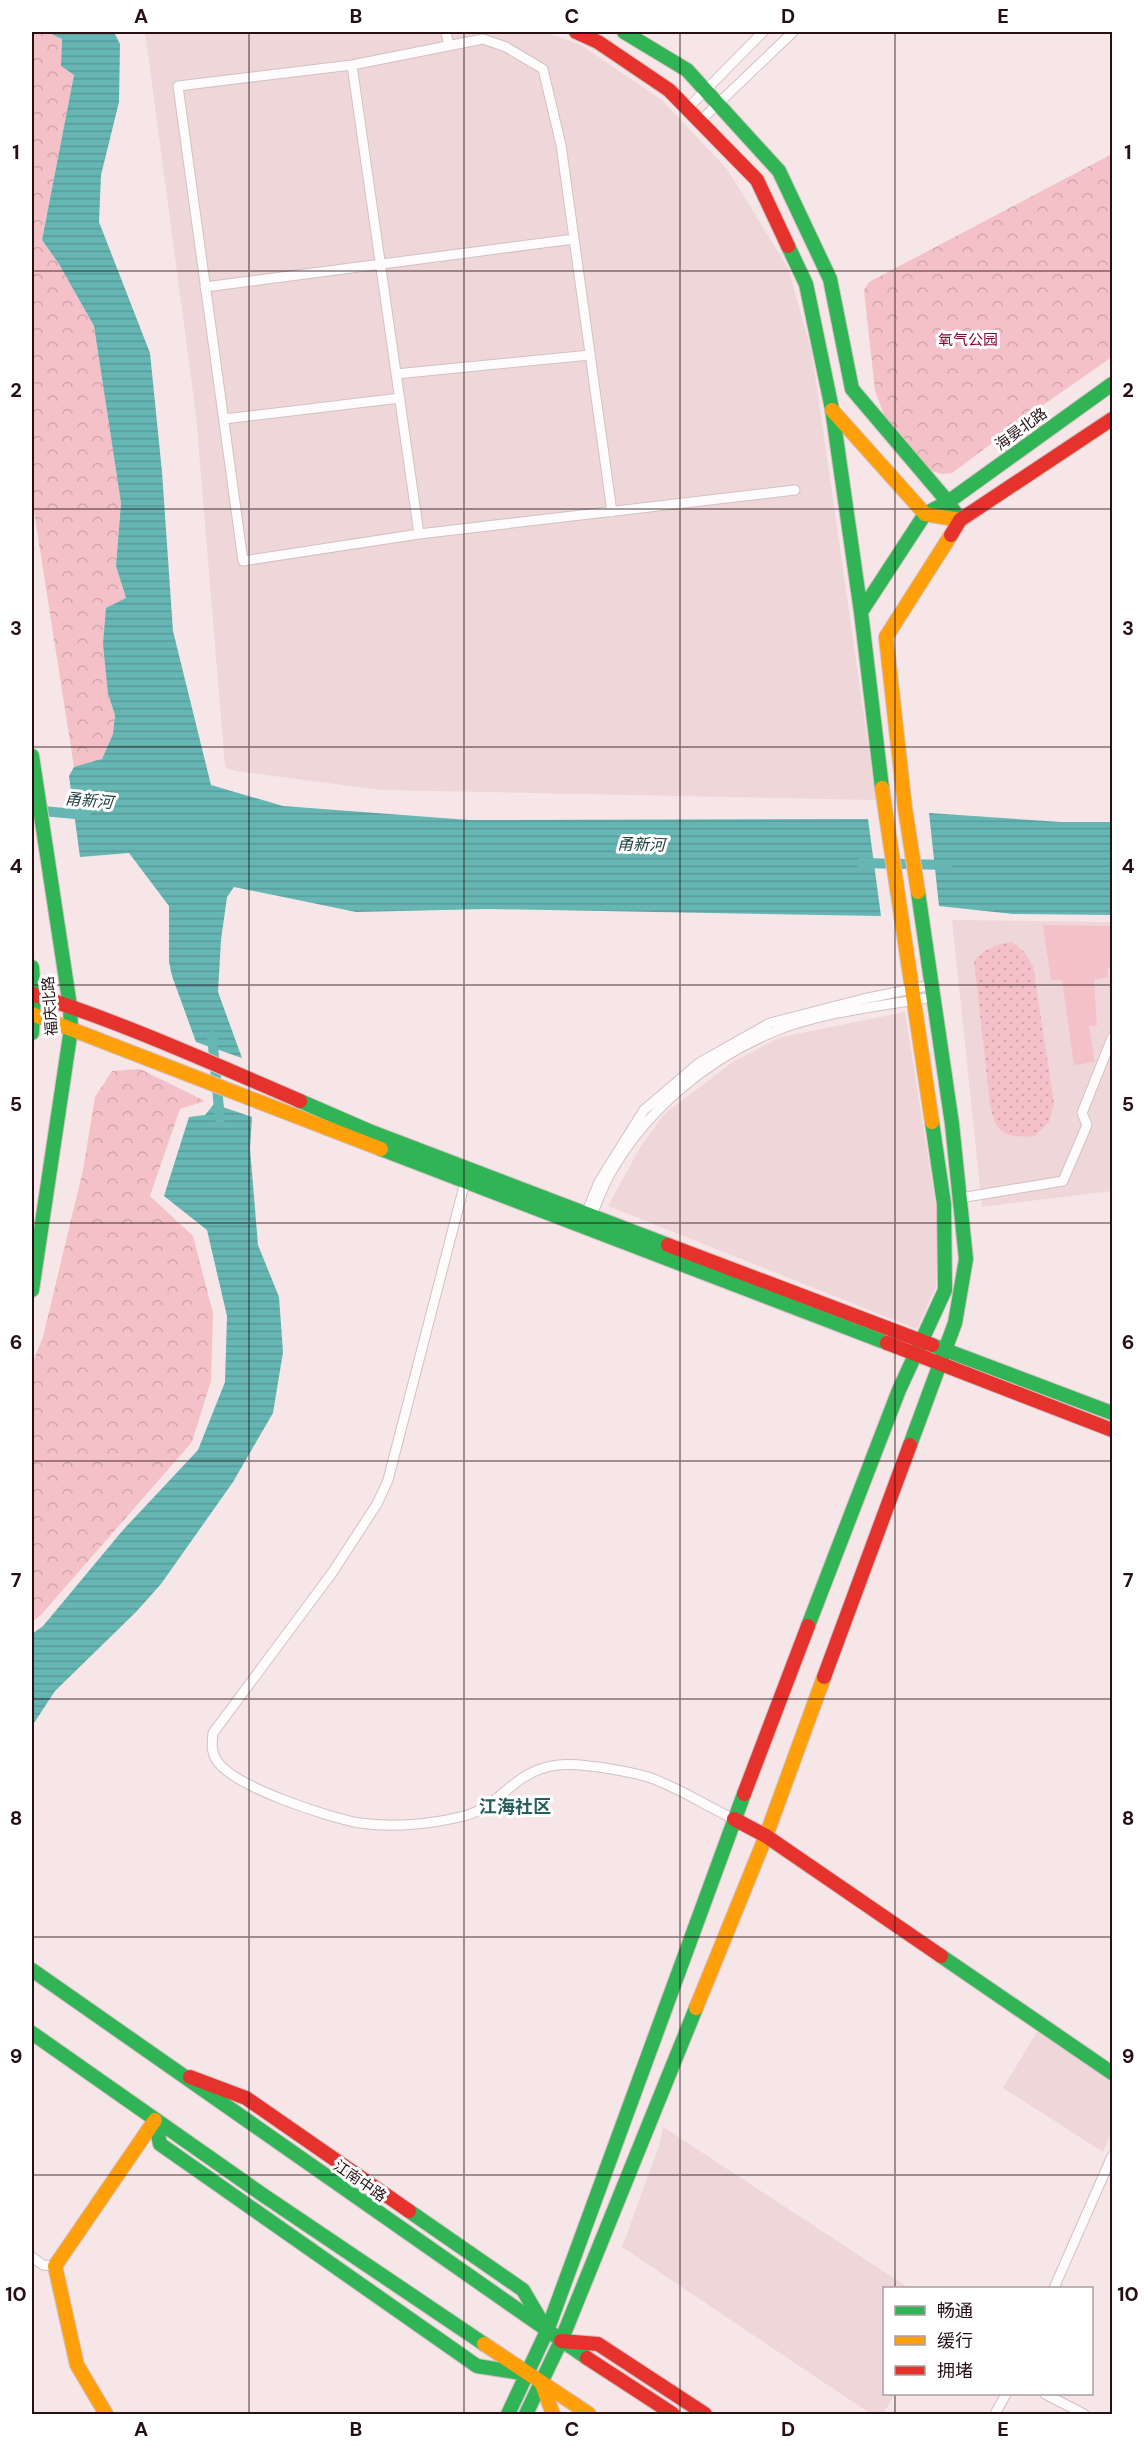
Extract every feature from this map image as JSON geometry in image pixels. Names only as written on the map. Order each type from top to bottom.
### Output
[{"type":"main road","points":[[508,2415],[547,2331],[734,1819],[899,1390],[945,1290],[944,1204],[885,806],[861,612],[832,409],[806,284],[757,180],[669,90],[598,42],[576,32]]},
{"type":"main road","points":[[624,32],[687,70],[779,171],[830,279],[852,389],[948,502],[960,520]]},
{"type":"main road","name":"海晏北路","points":[[926,514],[948,502],[1113,384]]},
{"type":"main road","points":[[832,409],[926,514],[960,520]]},
{"type":"main road","points":[[526,2415],[561,2341],[766,1836],[938,1363],[955,1323],[966,1258],[960,1198],[952,1124],[905,808],[886,637],[960,520],[1113,419]]},
{"type":"main road","points":[[861,612],[926,514]]},
{"type":"main road","name":"福庆北路","points":[[32,756],[70,1006],[71,1029],[32,1290]]},
{"type":"main road","name":"福庆北路","points":[[32,968],[32,1033]]},
{"type":"main road","points":[[33,994],[70,1006],[196,1056],[469,1176]]},
{"type":"main road","points":[[32,1014],[241,1095],[921,1340],[1113,1413]]},
{"type":"main road","points":[[586,1220],[915,1354],[1113,1430]]},
{"type":"main road","points":[[734,1819],[766,1836],[1113,2073]]},
{"type":"main road","name":"江南中路","points":[[32,1970],[561,2341],[673,2415]]},
{"type":"main road","points":[[32,2033],[263,2195],[589,2415]]},
{"type":"main road","points":[[177,2072],[246,2098],[523,2290],[547,2331]]},
{"type":"main road","points":[[156,2120],[160,2144],[477,2366],[526,2374]]},
{"type":"main road","points":[[106,2415],[77,2365],[56,2266],[156,2120]]},
{"type":"main road","points":[[561,2341],[598,2344],[705,2415]]},
{"type":"main road","points":[[541,2382],[553,2415]]},
{"type":"street","points":[[446,32],[448,46]]},
{"type":"street","points":[[687,109],[763,32]]},
{"type":"street","points":[[700,121],[793,32]]},
{"type":"street","points":[[612,512],[561,145],[543,69],[506,47],[483,39],[352,65],[178,86],[243,561],[419,534],[612,512],[795,490]]},
{"type":"street","points":[[352,65],[419,534]]},
{"type":"street","points":[[206,287],[574,238]]},
{"type":"street","points":[[396,374],[590,355]]},
{"type":"street","points":[[224,419],[400,399]]},
{"type":"street","points":[[586,1220],[610,1174],[655,1111],[711,1065],[773,1032],[932,991]]},
{"type":"street","points":[[960,1198],[1063,1181],[1087,1125],[1082,1113],[1113,1038]]},
{"type":"street","points":[[469,1176],[384,1488],[362,1530],[213,1733],[212,1747],[216,1761],[230,1773],[267,1793],[311,1810],[360,1823],[393,1825],[465,1816],[486,1808],[528,1773],[558,1765],[583,1765],[627,1771],[650,1778],[734,1819]]},
{"type":"street","points":[[1055,2287],[1113,2156]]},
{"type":"street","points":[[32,2257],[43,2265],[56,2266]]},
{"type":"street","points":[[995,2415],[1005,2395]]},
{"type":"street","points":[[1047,2395],[1084,2415]]},
{"type":"shaded area","points":[[145,32],[545,32],[581,45],[662,100],[727,169],[788,268],[812,353],[876,800],[382,790],[235,771],[225,767],[196,415]]},
{"type":"shaded area","points":[[952,920],[1112,922],[1112,1191],[982,1207]]},
{"type":"shaded area","points":[[905,1012],[937,1213],[936,1287],[917,1329],[608,1206],[641,1146],[664,1114],[734,1061],[781,1037]]},
{"type":"shaded area","points":[[1038,2030],[1112,2081],[1112,2131],[1103,2152],[1003,2088]]},
{"type":"shaded area","points":[[663,2127],[907,2287],[883,2287],[883,2395],[894,2395],[883,2414],[871,2414],[622,2247],[660,2143]]},
{"type":"green space","points":[[32,32],[47,32],[62,39],[61,66],[74,75],[42,240],[59,264],[94,326],[121,503],[116,566],[126,599],[108,694],[115,715],[113,734],[102,759],[90,765],[74,767],[32,499]]},
{"type":"green space","name":"氧气公园","points":[[1112,154],[1112,357],[952,473],[943,474],[912,466],[898,451],[875,391],[864,290],[869,282]]},
{"type":"green space","points":[[1043,925],[1112,926],[1112,967],[1107,968],[1108,977],[1094,980],[1097,1026],[1089,1026],[1095,1062],[1074,1065],[1062,980],[1051,980]]},
{"type":"green space","points":[[1012,942],[1024,952],[1033,966],[1054,1103],[1049,1122],[1035,1136],[1016,1136],[1003,1132],[995,1122],[990,1104],[974,960],[991,948]]},
{"type":"green space","points":[[140,1069],[205,1101],[180,1109],[150,1196],[193,1236],[213,1313],[211,1381],[192,1442],[41,1615],[32,1622],[32,1364],[43,1337],[83,1170],[95,1097],[112,1071]]},
{"type":"water","points":[[47,32],[114,32],[120,44],[119,102],[101,175],[99,222],[150,353],[162,472],[173,631],[211,785],[283,806],[469,820],[868,819],[881,916],[487,909],[356,912],[234,887],[227,897],[221,940],[218,992],[242,1058],[196,1042],[169,962],[169,906],[129,853],[80,857],[69,776],[74,767],[102,759],[113,734],[115,715],[108,694],[103,644],[106,608],[126,598],[116,566],[121,503],[94,326],[59,264],[42,240],[74,75],[61,66],[62,39]]},
{"type":"water","points":[[929,813],[1061,822],[1112,822],[1112,915],[1013,914],[939,906]]},
{"type":"water","points":[[214,1104],[252,1117],[250,1149],[258,1245],[279,1297],[283,1352],[273,1413],[233,1482],[161,1584],[136,1612],[55,1691],[32,1726],[32,1634],[43,1626],[123,1530],[198,1450],[225,1382],[227,1316],[207,1230],[164,1196],[189,1117],[205,1115]]},
{"type":"waterway","name":"甬新河","points":[[32,810],[86,815]]},
{"type":"waterway","name":"甬新河","points":[[861,863],[947,865]]},
{"type":"waterway","points":[[212,1036],[220,1119]]},
{"type":"traffic: fast","points":[[624,32],[687,70],[779,171],[830,279],[852,389],[948,502],[960,520]]},
{"type":"traffic: fast","points":[[788,246],[806,284],[832,409],[861,612],[882,788]]},
{"type":"traffic: fast","points":[[861,612],[925,514],[948,502],[1112,384]]},
{"type":"traffic: fast","points":[[32,756],[70,1006],[71,1029],[32,1290]]},
{"type":"traffic: fast","points":[[910,1445],[955,1323],[966,1259],[952,1124],[918,892]]},
{"type":"traffic: fast","points":[[32,967],[34,994],[32,1033]]},
{"type":"traffic: fast","points":[[300,1101],[369,1131],[668,1245]]},
{"type":"traffic: fast","points":[[808,1626],[899,1390],[945,1290],[944,1204],[932,1122]]},
{"type":"traffic: fast","points":[[381,1149],[887,1343]]},
{"type":"traffic: fast","points":[[932,1345],[1112,1413]]},
{"type":"traffic: fast","points":[[508,2414],[547,2331],[744,1794]]},
{"type":"traffic: fast","points":[[941,1956],[1112,2073]]},
{"type":"traffic: fast","points":[[32,1970],[587,2358]]},
{"type":"traffic: fast","points":[[526,2414],[561,2341],[696,2008]]},
{"type":"traffic: fast","points":[[32,2033],[263,2195],[484,2344]]},
{"type":"traffic: fast","points":[[155,2120],[160,2144],[477,2366],[527,2374]]},
{"type":"traffic: fast","points":[[409,2211],[523,2290],[547,2331]]},
{"type":"traffic: slow","points":[[832,410],[925,514],[960,520]]},
{"type":"traffic: slow","points":[[918,892],[905,808],[886,637],[951,535]]},
{"type":"traffic: slow","points":[[882,788],[932,1122]]},
{"type":"traffic: slow","points":[[32,1014],[381,1149]]},
{"type":"traffic: slow","points":[[696,2008],[766,1836],[824,1677]]},
{"type":"traffic: slow","points":[[106,2414],[77,2365],[55,2266],[155,2120]]},
{"type":"traffic: slow","points":[[484,2344],[589,2414]]},
{"type":"traffic: slow","points":[[541,2382],[553,2414]]},
{"type":"traffic: jam","points":[[576,32],[598,42],[669,90],[757,180],[788,246]]},
{"type":"traffic: jam","points":[[951,535],[960,520],[1112,419]]},
{"type":"traffic: jam","points":[[32,994],[134,1031],[300,1101]]},
{"type":"traffic: jam","points":[[668,1245],[932,1345]]},
{"type":"traffic: jam","points":[[887,1343],[1112,1430]]},
{"type":"traffic: jam","points":[[824,1677],[910,1445]]},
{"type":"traffic: jam","points":[[744,1794],[808,1626]]},
{"type":"traffic: jam","points":[[734,1819],[766,1836],[941,1956]]},
{"type":"traffic: jam","points":[[190,2077],[246,2098],[409,2211]]},
{"type":"traffic: jam","points":[[561,2341],[598,2344],[705,2414]]},
{"type":"traffic: jam","points":[[587,2358],[673,2414]]},
{"type":"district","name":"江海社区","points":[[515,1807]]}]
